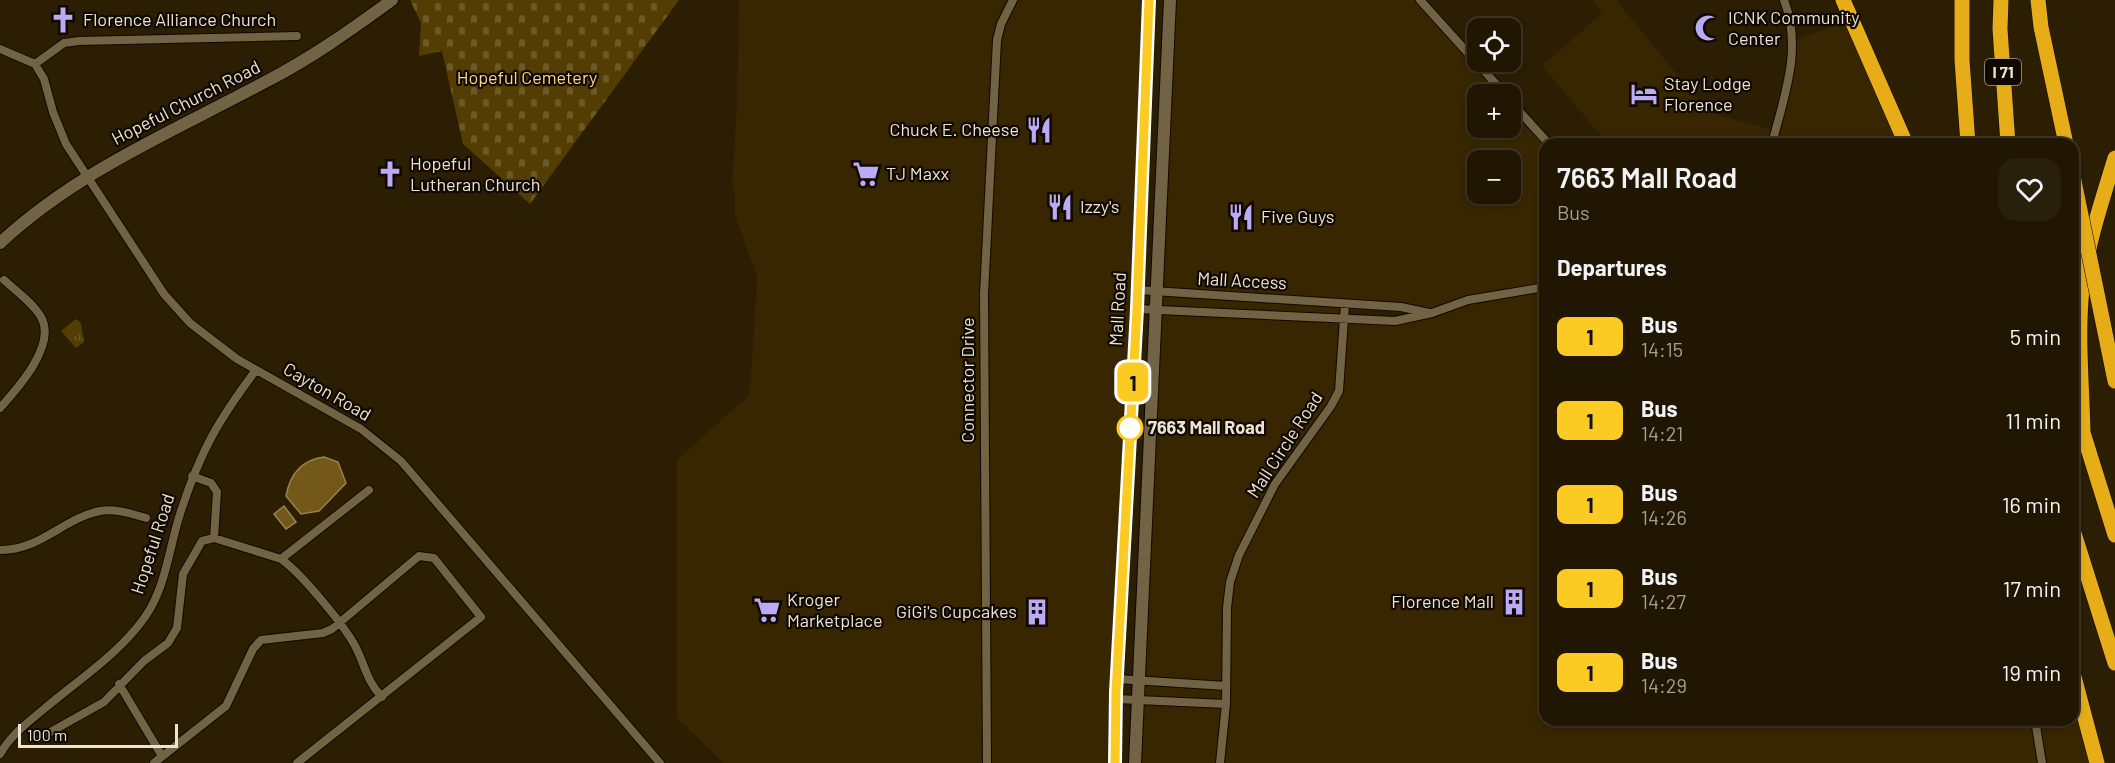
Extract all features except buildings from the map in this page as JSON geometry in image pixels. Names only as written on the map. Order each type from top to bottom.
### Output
[{"type":"highway","points":[[1843,0],[1903,138]]},
{"type":"highway","name":"I 71","points":[[1962,0],[1962,60],[1968,138]]},
{"type":"highway","name":"I 71","points":[[2001,0],[2008,138]]},
{"type":"highway","points":[[2038,0],[2041,27],[2065,138]]},
{"type":"highway","points":[[2083,432],[2080,328],[2083,287],[2100,205],[2115,158]]},
{"type":"highway","points":[[2079,205],[2115,381]]},
{"type":"highway","points":[[2079,420],[2115,535]]},
{"type":"highway","points":[[2079,549],[2115,663]]},
{"type":"highway","points":[[2079,696],[2097,763]]},
{"type":"main road","name":"Hopeful Church Road","points":[[0,243],[87,176],[139,146],[296,65],[392,0]]},
{"type":"main road","name":"Mall Road","points":[[1115,763],[1116,699],[1138,290],[1149,0]]},
{"type":"main road","points":[[1135,763],[1170,0]]},
{"type":"street","name":"Connector Drive","points":[[987,763],[984,294],[997,40],[1001,24],[1013,0]]},
{"type":"street","points":[[1420,0],[1495,84]]},
{"type":"street","points":[[1773,138],[1794,54],[1792,30],[1784,0]]},
{"type":"street","points":[[0,50],[35,64],[64,43],[79,41],[297,36]]},
{"type":"street","name":"Cayton Road","points":[[35,64],[44,79],[53,112],[66,144],[178,310],[215,345],[361,429],[401,461],[660,763]]},
{"type":"street","points":[[1521,113],[1544,138]]},
{"type":"street","points":[[0,408],[27,375],[45,336],[44,324],[39,314],[4,280]]},
{"type":"street","points":[[1344,319],[1395,321],[1432,314],[1468,300],[1539,288]]},
{"type":"street","name":"Mall Access","points":[[1138,290],[1345,304]]},
{"type":"street","points":[[1345,304],[1401,307],[1432,314]]},
{"type":"street","name":"Mall Circle Road","points":[[1220,763],[1226,704],[1227,608],[1233,573],[1239,555],[1275,484],[1331,406],[1339,391],[1345,304]]},
{"type":"street","name":"Mall Access","points":[[1137,309],[1344,319]]},
{"type":"street","name":"Hopeful Road","points":[[0,754],[19,729],[126,641],[146,616],[161,584],[192,476],[220,418],[256,370]]},
{"type":"street","points":[[192,476],[211,483],[217,492],[214,538]]},
{"type":"street","points":[[281,559],[369,490]]},
{"type":"street","points":[[0,550],[26,546],[87,514],[120,511],[146,518]]},
{"type":"street","points":[[38,739],[104,702],[119,684],[168,643],[177,628],[183,574],[199,544],[205,539],[214,538],[281,559],[297,570],[353,642],[365,674],[373,688],[382,697]]},
{"type":"street","points":[[154,763],[226,706],[253,649],[261,640],[323,633],[419,556],[434,558],[481,617],[297,763]]},
{"type":"street","points":[[1117,679],[1226,686]]},
{"type":"street","points":[[119,684],[162,756]]},
{"type":"street","points":[[1116,699],[1226,704]]},
{"type":"street","points":[[2036,726],[2043,763]]},
{"type":"shaded area","points":[[739,0],[1149,0],[1119,763],[723,763],[677,718],[677,460],[749,395],[752,362],[757,276],[735,216],[735,192],[732,183],[737,106]]},
{"type":"shaded area","points":[[1170,0],[1420,0],[1467,52],[1467,72],[1485,72],[1496,84],[1467,84],[1467,138],[1521,138],[1521,114],[1540,138],[1539,726],[2079,726],[2079,696],[2097,763],[1135,763]],"holes":[[[1345,310],[1429,313],[1395,321],[1344,319]]]},
{"type":"shaded area","points":[[1592,0],[1616,0],[1707,111],[1775,131],[1794,40],[1852,20],[1903,138],[1603,138],[1542,66],[1602,13]]},
{"type":"shaded area","points":[[324,457],[338,462],[346,483],[319,511],[301,514],[286,496],[290,481],[303,465]]},
{"type":"shaded area","points":[[284,506],[296,522],[286,529],[274,514]]},
{"type":"green space","name":"Hopeful Cemetery","points":[[410,0],[679,0],[530,204],[463,144],[442,51],[419,56],[421,23]]},
{"type":"green space","points":[[76,319],[81,323],[84,342],[76,348],[61,331]]},
{"type":"bus line","name":"1","points":[[1115,763],[1116,692],[1137,309],[1149,0]]},
{"type":"place","name":"Florence Alliance Church","points":[[63,20]]},
{"type":"place","name":"ICNK Community Center","points":[[1708,28]]},
{"type":"place","name":"Stay Lodge Florence","points":[[1644,94]]},
{"type":"place","name":"Chuck E. Cheese","points":[[1039,130]]},
{"type":"place","name":"Hopeful Lutheran Church","points":[[390,174]]},
{"type":"place","name":"TJ Maxx","points":[[866,174]]},
{"type":"place","name":"Izzy's","points":[[1060,207]]},
{"type":"place","name":"Five Guys","points":[[1241,217]]},
{"type":"place","name":"7663 Mall Road","points":[[1130,428]]},
{"type":"place","name":"Florence Mall","points":[[1514,602]]},
{"type":"place","name":"Kroger Marketplace","points":[[767,610]]},
{"type":"place","name":"GiGi's Cupcakes","points":[[1037,612]]}]
